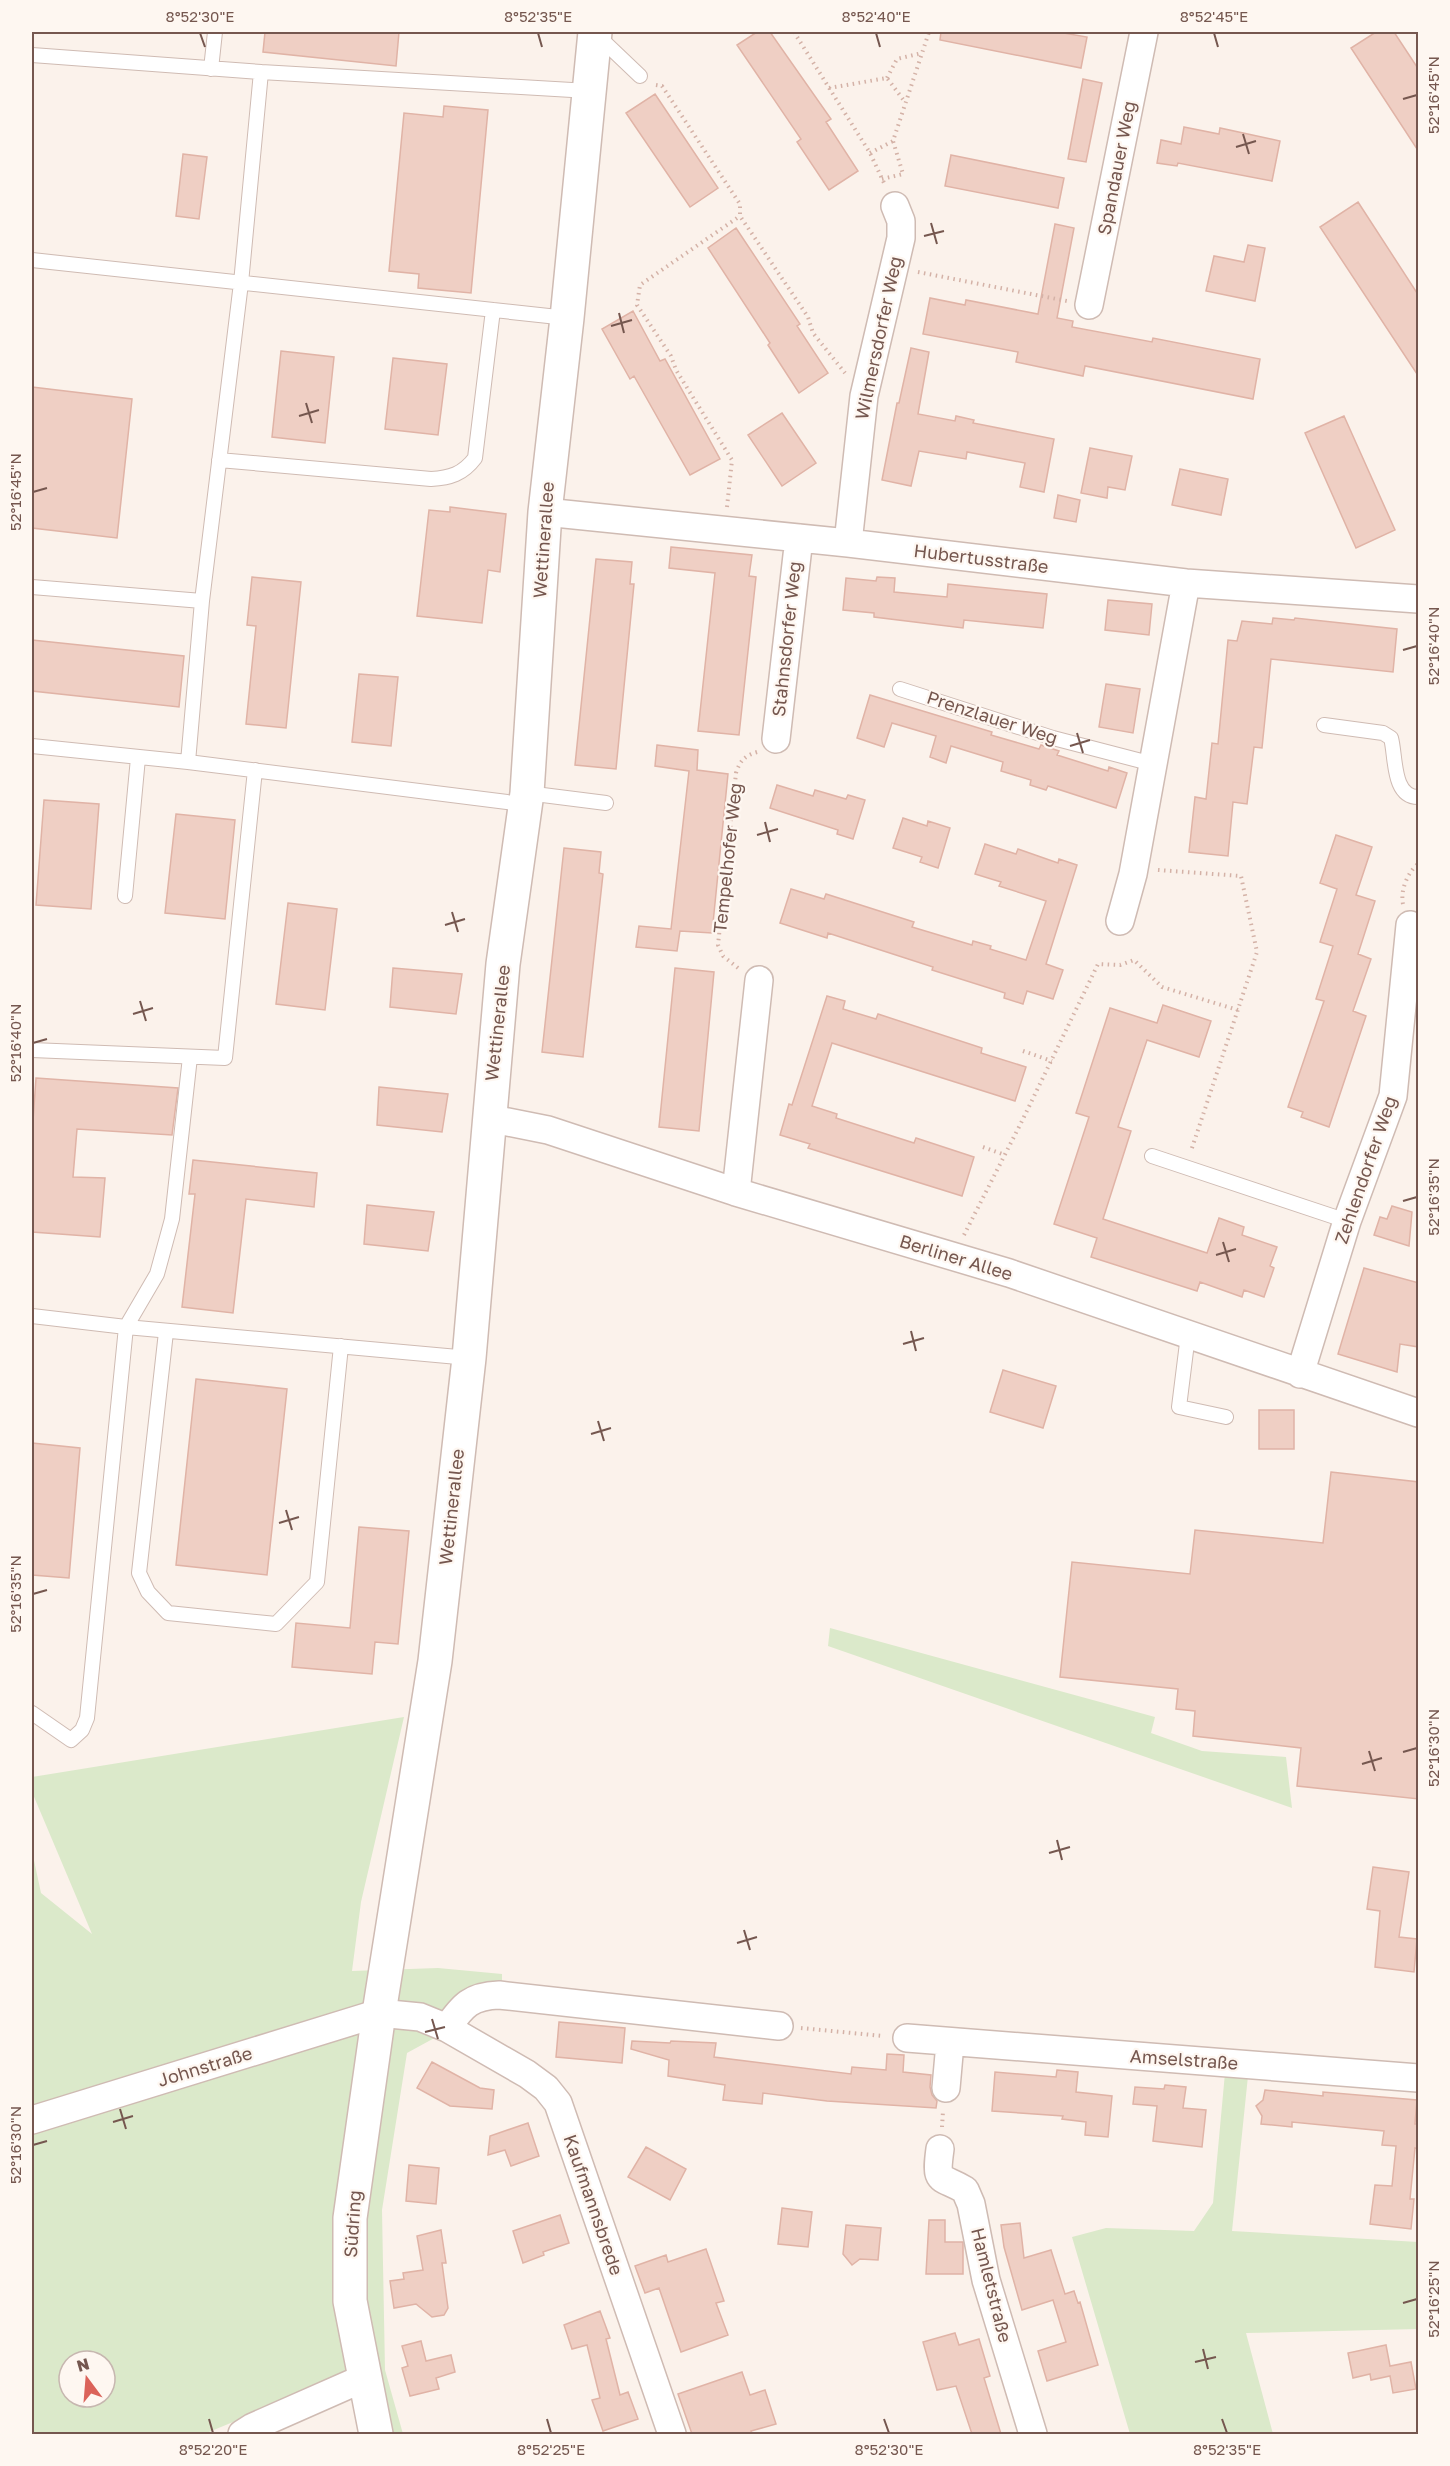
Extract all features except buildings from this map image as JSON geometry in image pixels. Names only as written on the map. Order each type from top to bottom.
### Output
[{"type":"street","name":"Wettinerallee","points":[[378,2013],[435,1661],[469,1358],[503,964],[526,800],[545,512],[595,32]]},
{"type":"street","name":"Spandauer Weg","points":[[1089,306],[1144,32]]},
{"type":"street","name":"Wilmersdorfer Weg","points":[[848,543],[864,396],[901,238],[902,221],[895,206]]},
{"type":"street","name":"Hubertusstraße","points":[[545,512],[848,543],[1186,583],[1419,599]]},
{"type":"street","name":"Stahnsdorfer Weg","points":[[776,739],[799,538]]},
{"type":"street","points":[[1120,921],[1134,868],[1186,583]]},
{"type":"street","name":"Zehlendorfer Weg","points":[[1300,1374],[1347,1221],[1393,1096],[1406,912]]},
{"type":"street","points":[[736,1192],[759,980]]},
{"type":"street","name":"Berliner Allee","points":[[488,1118],[548,1130],[736,1192],[953,1257],[1419,1413]]},
{"type":"street","points":[[447,2028],[469,2001],[499,1995],[779,2026]]},
{"type":"street","name":"Kaufmannsbrede","points":[[378,2013],[420,2017],[447,2028],[527,2074],[546,2088],[558,2103],[672,2434]]},
{"type":"street","name":"Johnstraße","points":[[32,2120],[378,2013]]},
{"type":"street","name":"Südring","points":[[376,2434],[350,2301],[351,2218],[378,2013]]},
{"type":"street","name":"Amselstraße","points":[[907,2038],[1419,2078]]},
{"type":"street","points":[[946,2088],[950,2043]]},
{"type":"street","name":"Hamletstraße","points":[[940,2149],[938,2172],[948,2184],[957,2185],[965,2190],[971,2204],[986,2280],[1033,2434]]},
{"type":"street","points":[[242,2434],[364,2378]]},
{"type":"lane","points":[[211,69],[215,32]]},
{"type":"lane","points":[[595,32],[640,76]]},
{"type":"lane","points":[[32,55],[211,69],[589,91]]},
{"type":"lane","points":[[188,762],[202,601],[241,283],[261,72]]},
{"type":"lane","points":[[32,260],[567,318]]},
{"type":"lane","points":[[219,460],[431,479],[461,472],[475,458],[493,310]]},
{"type":"lane","points":[[32,587],[202,601]]},
{"type":"lane","name":"Prenzlauer Weg","points":[[900,688],[1053,738],[1153,764]]},
{"type":"lane","points":[[1324,725],[1383,733],[1391,738],[1402,790],[1412,797],[1419,797]]},
{"type":"lane","points":[[32,746],[188,762],[496,800],[606,803]]},
{"type":"lane","points":[[125,896],[138,758]]},
{"type":"lane","points":[[32,1050],[225,1058],[255,770]]},
{"type":"lane","points":[[32,1713],[71,1740],[82,1730],[87,1718],[126,1327],[157,1274],[172,1220],[189,1057]]},
{"type":"lane","points":[[1152,1156],[1347,1221]]},
{"type":"lane","points":[[32,1316],[166,1332],[469,1358]]},
{"type":"lane","points":[[166,1332],[139,1573],[148,1592],[168,1613],[276,1624],[317,1582],[340,1346]]},
{"type":"lane","points":[[1188,1335],[1179,1407],[1226,1416]]},
{"type":"path","points":[[794,32],[870,153],[895,206]]},
{"type":"path","points":[[882,178],[903,174],[893,141],[929,32]]},
{"type":"path","points":[[887,78],[897,59],[922,53]]},
{"type":"path","points":[[640,76],[651,84],[662,86],[740,204],[740,216],[808,317],[813,333],[864,396]]},
{"type":"path","points":[[829,88],[887,78]]},
{"type":"path","points":[[887,78],[906,103]]},
{"type":"path","points":[[870,153],[893,141]]},
{"type":"path","points":[[724,530],[732,460],[676,370],[671,356],[637,305],[640,285],[740,216]]},
{"type":"path","points":[[894,267],[1089,306]]},
{"type":"path","name":"Tempelhofer Weg","points":[[759,980],[756,974],[736,967],[723,956],[718,945],[736,773],[740,761],[747,754],[770,748],[776,739]]},
{"type":"path","points":[[1406,912],[1408,874],[1419,864]]},
{"type":"path","points":[[1134,868],[1242,876],[1257,952],[1186,1166]]},
{"type":"path","points":[[953,1257],[1098,964],[1120,965],[1134,960],[1161,987],[1238,1010]]},
{"type":"path","points":[[1023,1051],[1052,1061]]},
{"type":"path","points":[[983,1147],[1005,1155]]},
{"type":"path","points":[[779,2026],[907,2038]]},
{"type":"path","points":[[940,2149],[946,2088]]},
{"type":"green space","points":[[830,1628],[1155,1717],[1151,1733],[1202,1751],[1286,1757],[1292,1808],[828,1646]]},
{"type":"green space","points":[[404,1717],[361,1902],[352,1971],[438,1968],[502,1974],[502,2001],[407,2053],[382,2210],[385,2370],[403,2434],[362,2434],[346,2375],[204,2434],[32,2434],[32,1851],[41,1893],[92,1934],[32,1792],[32,1777]]},
{"type":"green space","points":[[1225,2073],[1248,2076],[1232,2231],[1418,2242],[1418,2329],[1246,2333],[1273,2434],[1130,2434],[1072,2237],[1106,2228],[1194,2231],[1213,2203]]}]
